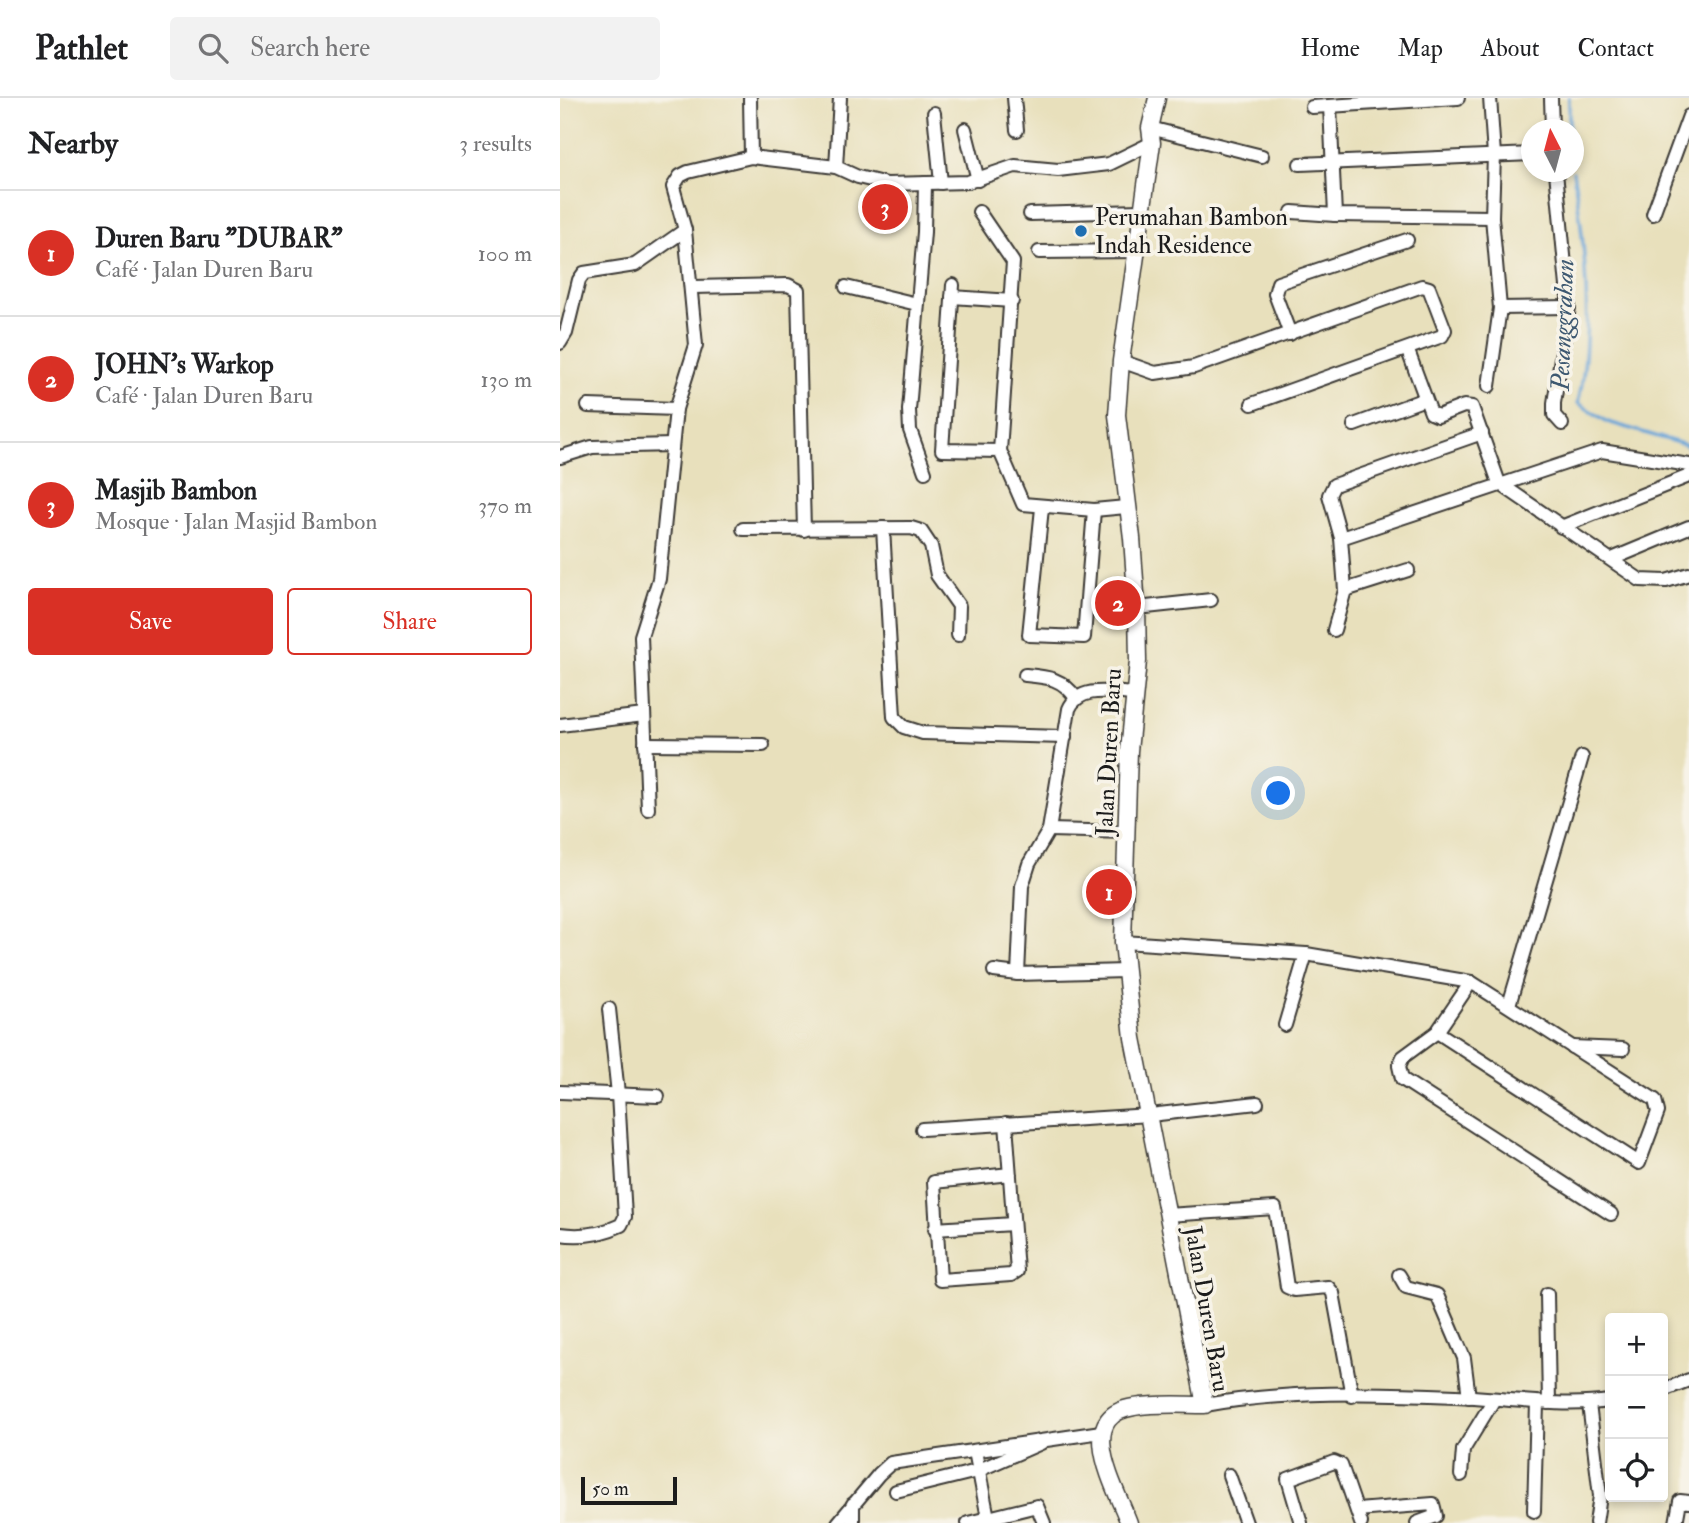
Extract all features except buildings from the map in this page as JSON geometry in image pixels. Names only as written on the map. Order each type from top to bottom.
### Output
[{"type":"street","points":[[750,98],[751,157]]},
{"type":"street","points":[[836,167],[840,98]]},
{"type":"street","points":[[1014,98],[1017,130]]},
{"type":"street","name":"Jalan Duren Baru","points":[[1101,1432],[1105,1420],[1118,1411],[1134,1407],[1205,1405],[1133,1038],[1125,971],[1127,832],[1137,608],[1132,538],[1116,415],[1121,361],[1138,251],[1140,211],[1157,98]]},
{"type":"street","points":[[1312,107],[1458,98]]},
{"type":"street","points":[[1489,386],[1500,308],[1492,217],[1494,155],[1490,98]]},
{"type":"street","points":[[1550,98],[1551,119]]},
{"type":"street","points":[[1330,106],[1335,215]]},
{"type":"street","points":[[934,113],[942,183]]},
{"type":"street","points":[[1653,214],[1689,116]]},
{"type":"street","points":[[965,129],[978,180]]},
{"type":"street","points":[[648,809],[641,636],[659,579],[676,409],[696,345],[693,287],[685,230],[673,195],[675,181],[680,176],[751,157],[836,167],[872,182],[942,183],[978,180],[1015,166],[1058,170],[1109,164],[1151,136],[1262,156]]},
{"type":"street","points":[[1300,164],[1521,154]]},
{"type":"street","points":[[1557,182],[1569,307],[1554,403],[1554,415],[1562,424]]},
{"type":"street","points":[[925,183],[910,430],[925,472]]},
{"type":"street","points":[[1030,214],[1140,211]]},
{"type":"street","points":[[979,212],[1013,262],[1000,451],[1023,504],[1041,508],[1094,510],[1126,507]]},
{"type":"street","points":[[1292,212],[1492,217]]},
{"type":"street","points":[[560,343],[584,273],[635,265],[685,230]]},
{"type":"street","points":[[1290,334],[1275,294],[1278,283],[1407,240]]},
{"type":"street","points":[[1039,252],[1138,251]]},
{"type":"street","points":[[693,287],[788,285],[798,290],[804,530]]},
{"type":"street","points":[[1121,361],[1155,373],[1177,370],[1227,357],[1426,286],[1444,333],[1408,351],[1252,404]]},
{"type":"street","points":[[846,287],[917,304]]},
{"type":"street","points":[[1000,451],[942,450],[953,291],[1012,301]]},
{"type":"street","points":[[1500,308],[1569,307]]},
{"type":"street","points":[[1408,351],[1425,399],[1436,415],[1469,406],[1482,433],[1499,483],[1640,580],[1666,581],[1689,574]]},
{"type":"street","points":[[1354,425],[1425,399]]},
{"type":"street","points":[[588,406],[676,409]]},
{"type":"street","points":[[1335,630],[1345,590],[1341,538],[1329,495],[1334,485],[1482,433]]},
{"type":"street","points":[[560,457],[592,447],[672,445]]},
{"type":"street","points":[[1341,538],[1499,483],[1602,451],[1689,465]]},
{"type":"street","points":[[1561,527],[1689,476]]},
{"type":"street","points":[[1041,508],[1030,635],[1084,637],[1094,538],[1094,510]]},
{"type":"street","points":[[1612,559],[1689,527]]},
{"type":"street","points":[[883,528],[894,717],[904,727],[923,733],[1065,737]]},
{"type":"street","points":[[743,529],[911,528],[921,531],[928,538],[937,575],[960,606],[958,635]]},
{"type":"street","points":[[1345,590],[1408,570]]},
{"type":"street","points":[[1137,608],[1211,600]]},
{"type":"street","points":[[1025,676],[1058,680],[1066,684],[1076,698]]},
{"type":"street","points":[[1018,974],[1022,886],[1029,864],[1049,830],[1069,709],[1076,698],[1093,693],[1135,694]]},
{"type":"street","points":[[560,725],[644,715]]},
{"type":"street","points":[[645,744],[763,745]]},
{"type":"street","points":[[1509,1004],[1582,757]]},
{"type":"street","points":[[1049,830],[1127,832]]},
{"type":"street","points":[[1124,942],[1306,954],[1471,982],[1509,1004],[1657,1102],[1658,1112],[1639,1163],[1437,1032]]},
{"type":"street","points":[[1285,1025],[1306,954]]},
{"type":"street","points":[[994,971],[1018,974],[1125,971]]},
{"type":"street","points":[[1471,982],[1437,1032],[1403,1057],[1399,1071],[1405,1083],[1611,1214]]},
{"type":"street","points":[[560,1234],[594,1233],[615,1228],[624,1222],[618,1094],[609,1009]]},
{"type":"street","points":[[1572,1046],[1623,1049]]},
{"type":"street","points":[[560,1092],[657,1096]]},
{"type":"street","points":[[922,1129],[1150,1115],[1257,1103]]},
{"type":"street","points":[[1006,1123],[1010,1174],[1013,1224],[1014,1274],[944,1281],[938,1276],[934,1182],[1010,1174]]},
{"type":"street","points":[[1167,1215],[1275,1208],[1286,1287],[1294,1290],[1328,1287],[1333,1293],[1352,1396]]},
{"type":"street","points":[[935,1229],[1013,1224]]},
{"type":"street","points":[[1399,1275],[1406,1287],[1437,1295],[1464,1358],[1469,1397]]},
{"type":"street","points":[[1534,1511],[1543,1403],[1547,1294]]},
{"type":"street","points":[[1668,1388],[1689,1380]]},
{"type":"street","points":[[1205,1405],[1258,1397],[1352,1396],[1469,1397],[1543,1403],[1605,1402]]},
{"type":"street","points":[[1461,1475],[1463,1450],[1493,1401]]},
{"type":"street","points":[[1589,1404],[1600,1496],[1596,1523]]},
{"type":"street","points":[[838,1523],[891,1464],[1101,1432],[1101,1448],[1129,1523]]},
{"type":"street","points":[[896,1491],[977,1471],[1026,1452],[1047,1439]]},
{"type":"street","points":[[975,1451],[988,1521]]},
{"type":"street","points":[[1301,1523],[1288,1479],[1334,1462],[1341,1465],[1359,1517],[1433,1504],[1436,1516],[1417,1523]]},
{"type":"street","points":[[1229,1475],[1246,1523]]},
{"type":"street","points":[[1676,1523],[1680,1502],[1689,1502]]},
{"type":"street","points":[[853,1504],[853,1523]]},
{"type":"street","points":[[968,1523],[988,1521],[1037,1506],[1044,1523]]},
{"type":"waterway","name":"Pesanggrahan","points":[[1569,98],[1569,119]]},
{"type":"waterway","name":"Pesanggrahan","points":[[1574,182],[1584,257],[1587,318],[1583,377],[1578,403],[1608,422],[1689,446]]},
{"type":"place","name":"Masjib Bambon","points":[[885,207]]},
{"type":"place","name":"Perumahan Bambon Indah Residence","points":[[1081,231]]},
{"type":"place","name":"JOHN's Warkop","points":[[1118,603]]},
{"type":"place","name":"Duren Baru \"DUBAR\"","points":[[1109,892]]}]
